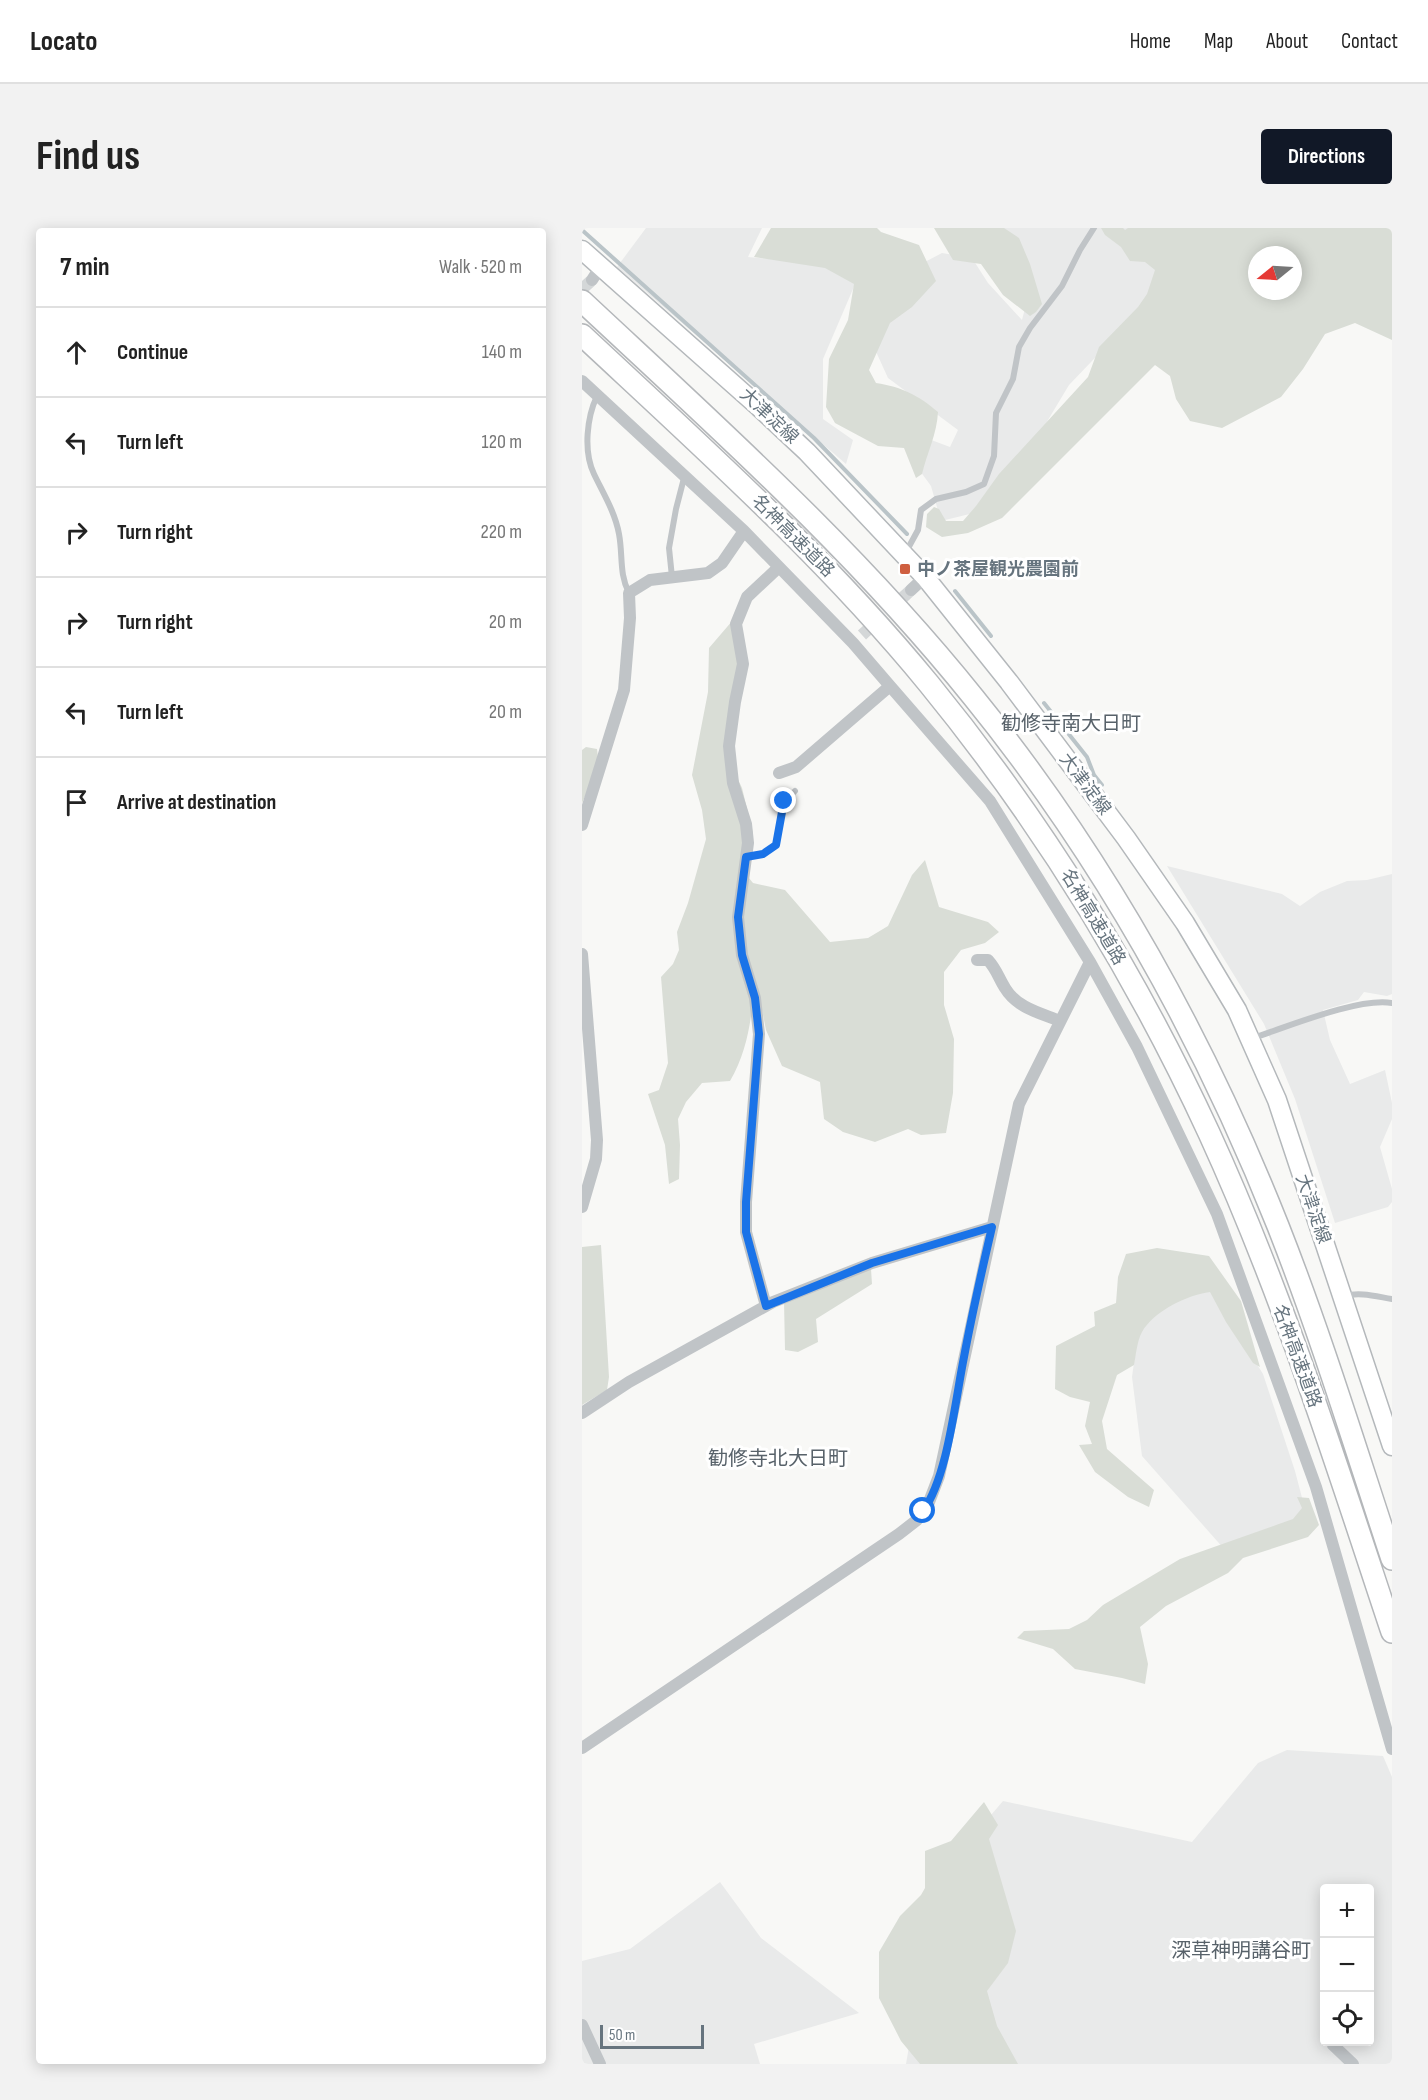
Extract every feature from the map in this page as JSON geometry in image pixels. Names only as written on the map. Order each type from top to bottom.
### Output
[{"type":"highway","name":"名神高速道路","points":[[582,301],[770,477],[881,589],[975,699],[1067,823],[1126,914],[1194,1040],[1277,1224],[1392,1559]]},
{"type":"highway","name":"名神高速道路","points":[[582,335],[720,463],[815,557],[898,647],[983,753],[1077,890],[1135,986],[1210,1135],[1244,1216],[1304,1374],[1392,1632]]},
{"type":"main road","name":"大津淀線","points":[[582,250],[596,273],[759,407],[807,452],[925,577],[1009,682],[1126,838],[1185,923],[1237,1010],[1277,1100],[1392,1446]]},
{"type":"street","points":[[582,381],[857,639],[890,686],[990,801],[1090,962],[1137,1047],[1217,1214],[1316,1487],[1389,1728],[1392,1749]]},
{"type":"street","points":[[582,825],[624,690],[630,618],[629,593],[650,580],[708,573],[722,563],[744,531]]},
{"type":"street","points":[[766,1306],[746,1232],[746,1202],[759,1034],[755,998],[742,955],[738,917],[748,843],[746,824],[733,783],[729,746],[743,664],[736,624],[747,597],[778,567]]},
{"type":"street","points":[[911,590],[925,577]]},
{"type":"street","points":[[779,773],[796,768],[890,686]]},
{"type":"street","points":[[582,954],[597,1140],[596,1159],[582,1207]]},
{"type":"street","points":[[977,960],[988,960],[997,970],[1005,989],[1020,1005],[1060,1021]]},
{"type":"street","points":[[582,1748],[878,1548],[917,1520],[929,1502],[941,1466],[1019,1104],[1090,962]]},
{"type":"street","points":[[582,1413],[628,1382],[766,1306],[872,1263],[992,1227]]},
{"type":"street","points":[[582,2025],[600,2064]]},
{"type":"street","points":[[1335,2046],[1353,2064]]},
{"type":"lane","points":[[904,555],[918,530],[921,510],[936,499],[966,492],[984,484],[994,456],[996,413],[1013,379],[1018,347],[1062,286],[1094,228]]},
{"type":"lane","points":[[597,395],[591,409],[588,439],[592,471],[614,516],[620,535],[622,572],[629,593]]},
{"type":"lane","points":[[582,406],[591,409]]},
{"type":"lane","points":[[672,577],[669,548],[684,477]]},
{"type":"lane","points":[[746,857],[763,854],[776,845],[784,801],[795,791]]},
{"type":"lane","points":[[1250,1039],[1334,1011],[1379,1000],[1392,1003]]},
{"type":"lane","points":[[1343,1296],[1362,1293],[1392,1299]]},
{"type":"shaded area","points":[[646,228],[762,228],[748,257],[825,264],[856,282],[823,359],[823,419],[853,440],[846,464],[617,267]]},
{"type":"shaded area","points":[[771,228],[877,228],[881,232],[919,245],[936,281],[912,307],[890,323],[869,370],[876,383],[909,393],[938,412],[934,436],[922,474],[916,478],[904,448],[878,446],[835,423],[826,407],[829,359],[848,320],[854,284],[825,268],[754,257]]},
{"type":"shaded area","points":[[934,228],[1004,228],[1019,238],[1030,264],[1042,304],[1036,312],[1030,316],[1003,295],[981,264],[953,260]]},
{"type":"shaded area","points":[[962,228],[1136,228],[1161,271],[1158,292],[1069,385],[1033,445],[982,511],[941,521],[931,486],[915,464],[918,435],[950,447],[958,430],[888,378],[873,345],[904,273],[942,253],[972,258],[988,283],[1022,320],[1029,293]]},
{"type":"shaded area","points":[[1101,228],[1123,228],[1125,230],[1128,228],[1392,228],[1392,340],[1355,323],[1325,334],[1303,369],[1281,397],[1222,428],[1190,421],[1176,399],[1170,376],[1155,365],[1002,518],[968,533],[942,537],[926,527],[927,514],[934,507],[939,509],[946,521],[963,521],[999,474],[1088,377],[1099,347],[1138,307],[1147,294],[1155,270],[1145,262],[1130,261],[1121,247],[1105,235]]},
{"type":"shaded area","points":[[733,620],[738,660],[728,758],[742,788],[753,833],[740,867],[753,883],[785,890],[830,942],[868,938],[888,926],[912,875],[925,860],[939,907],[988,922],[999,932],[985,943],[961,950],[944,972],[944,1005],[954,1039],[953,1093],[946,1133],[921,1135],[908,1129],[875,1142],[843,1132],[824,1119],[820,1082],[782,1066],[766,1030],[760,1000],[754,995],[744,1050],[730,1081],[702,1083],[686,1102],[678,1119],[679,1179],[669,1184],[665,1145],[648,1094],[659,1090],[668,1063],[661,977],[673,964],[679,950],[677,932],[688,903],[706,839],[702,810],[692,775],[708,692],[709,648]]},
{"type":"shaded area","points":[[586,747],[597,749],[599,766],[582,803],[582,750]]},
{"type":"shaded area","points":[[1167,866],[1282,894],[1300,906],[1320,892],[1347,881],[1367,880],[1392,874],[1392,994],[1387,996],[1364,992],[1358,1000],[1323,1010],[1330,1040],[1350,1084],[1385,1070],[1392,1103],[1392,1119],[1380,1147],[1392,1189],[1392,1202],[1388,1207],[1335,1223],[1295,1099],[1264,1024]]},
{"type":"shaded area","points":[[601,1245],[609,1377],[607,1390],[582,1405],[582,1247]]},
{"type":"shaded area","points":[[1157,1248],[1209,1256],[1241,1301],[1260,1367],[1253,1363],[1226,1322],[1210,1292],[1172,1305],[1147,1324],[1139,1340],[1134,1365],[1117,1375],[1102,1421],[1107,1449],[1154,1490],[1149,1507],[1128,1497],[1095,1472],[1079,1445],[1092,1444],[1085,1426],[1090,1402],[1070,1397],[1055,1389],[1056,1346],[1095,1326],[1094,1312],[1116,1303],[1118,1277],[1126,1254]]},
{"type":"shaded area","points":[[871,1269],[872,1284],[816,1319],[818,1342],[798,1352],[785,1350],[784,1301]]},
{"type":"shaded area","points":[[1210,1289],[1263,1374],[1295,1471],[1306,1513],[1276,1534],[1225,1550],[1142,1456],[1132,1377],[1138,1334],[1160,1307]]},
{"type":"shaded area","points":[[1297,1497],[1309,1498],[1319,1525],[1308,1537],[1243,1558],[1228,1573],[1166,1606],[1140,1627],[1148,1664],[1145,1684],[1075,1669],[1053,1649],[1017,1638],[1024,1631],[1069,1629],[1087,1620],[1103,1605],[1180,1559],[1293,1519],[1302,1508]]},
{"type":"shaded area","points":[[1287,1750],[1383,1756],[1392,1777],[1392,2064],[906,2064],[938,1877],[1003,1801],[1192,1842],[1258,1763]]},
{"type":"shaded area","points":[[984,1802],[998,1825],[989,1839],[1016,1931],[1008,1963],[987,1991],[997,2026],[1018,2064],[920,2064],[901,2041],[879,1998],[879,1952],[900,1916],[925,1888],[925,1851],[951,1841]]},
{"type":"shaded area","points":[[720,1882],[761,1938],[859,2013],[754,2044],[760,2064],[582,2064],[582,1961],[630,1949]]},
{"type":"waterway","points":[[582,230],[814,438],[907,534]]},
{"type":"waterway","points":[[955,591],[991,636]]},
{"type":"waterway","points":[[1044,703],[1087,757],[1094,775],[1102,785]]},
{"type":"tunnel","points":[[582,289],[592,280]]},
{"type":"tunnel","points":[[862,635],[911,590]]},
{"type":"place","name":"中ノ茶屋観光農園前","points":[[905,569]]},
{"type":"district","name":"勧修寺南大日町","points":[[1071,724]]},
{"type":"district","name":"勧修寺北大日町","points":[[778,1459]]},
{"type":"district","name":"深草神明講谷町","points":[[1241,1951]]},
{"type":"route","points":[[784,801],[776,845],[763,854],[746,857],[738,917],[742,955],[755,998],[759,1034],[746,1202],[746,1232],[766,1306],[872,1263],[992,1227],[939,1476],[923,1511]]}]
